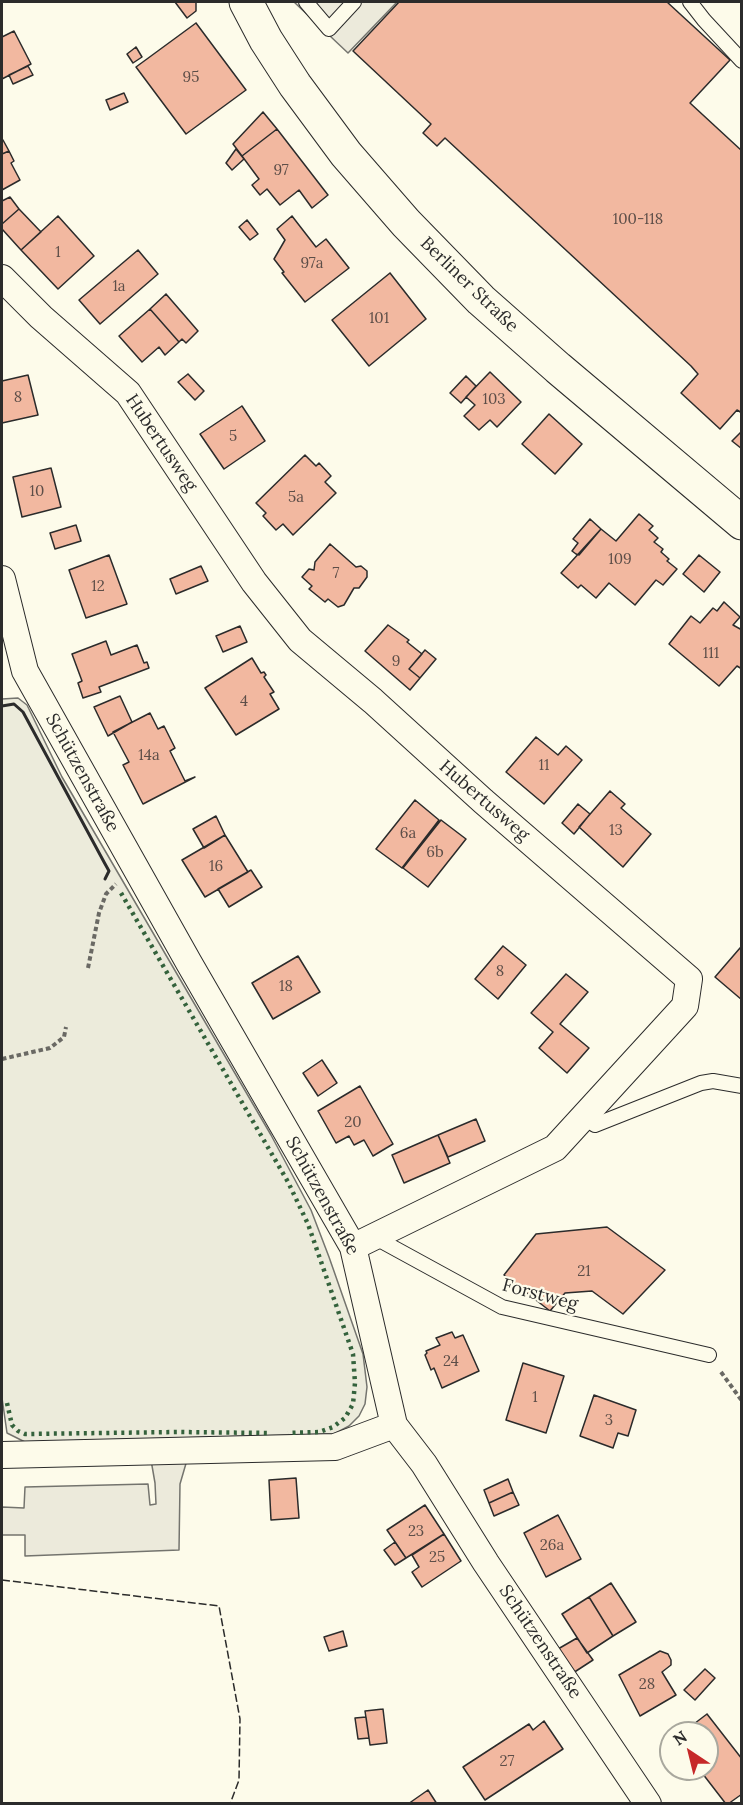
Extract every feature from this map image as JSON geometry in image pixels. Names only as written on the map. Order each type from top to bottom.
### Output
[{"type":"main road","name":"Berliner Straße","points":[[246,2],[266,40],[295,86],[346,154],[406,223],[489,308],[741,523]]},
{"type":"street","name":"Hubertusweg","points":[[2,278],[41,317],[128,393],[254,582],[300,640],[373,701],[483,801],[689,978],[685,1006],[555,1148],[364,1242]]},
{"type":"street","name":"Schützenstraße","points":[[2,579],[13,674],[364,1242],[394,1425],[424,1464],[486,1563],[648,1803]]},
{"type":"street","points":[[2,1455],[336,1447],[394,1425]]},
{"type":"lane","points":[[306,2],[329,29],[354,2]]},
{"type":"lane","points":[[690,2],[741,61]]},
{"type":"lane","points":[[583,1117],[595,1125],[700,1083],[713,1081],[741,1086]]},
{"type":"lane","name":"Forstweg","points":[[364,1242],[502,1306],[709,1355]]},
{"type":"path","points":[[88,968],[99,913],[106,894],[120,879],[136,870]]},
{"type":"path","points":[[2,1059],[50,1048],[64,1037],[66,1027]]},
{"type":"path","points":[[709,1355],[741,1401]]},
{"type":"shaded area","points":[[294,2],[397,2],[348,53]]},
{"type":"shaded area","points":[[18,698],[27,705],[62,777],[271,1135],[311,1210],[363,1354],[367,1387],[365,1404],[359,1416],[349,1426],[334,1434],[25,1442],[7,1433],[2,1398],[2,699]]},
{"type":"shaded area","points":[[151,1460],[187,1460],[180,1484],[179,1550],[25,1556],[25,1535],[2,1535],[2,1507],[24,1508],[25,1487],[148,1484],[150,1505],[156,1504]]},
{"type":"building","points":[[175,2],[196,2],[196,11],[187,18]]},
{"type":"building","points":[[399,2],[667,2],[730,60],[690,103],[742,151],[742,413],[737,410],[720,429],[681,393],[698,374],[691,366],[445,138],[437,146],[423,133],[431,124],[353,51]]},
{"type":"building","points":[[196,23],[246,90],[186,134],[136,67]]},
{"type":"building","points":[[14,31],[31,64],[2,79],[2,37]]},
{"type":"building","points":[[136,47],[142,57],[133,63],[127,54]]},
{"type":"building","points":[[28,66],[33,75],[13,84],[9,75]]},
{"type":"building","points":[[124,93],[128,102],[110,110],[106,100]]},
{"type":"building","points":[[263,112],[277,129],[242,156],[233,144]]},
{"type":"building","points":[[277,129],[328,195],[312,208],[299,190],[280,205],[267,189],[260,195],[252,185],[259,179],[242,156]]},
{"type":"building","points":[[2,141],[9,151],[2,154]]},
{"type":"building","points":[[236,149],[244,159],[232,170],[226,163]]},
{"type":"building","points":[[9,151],[14,161],[11,163],[20,180],[2,190],[2,154]]},
{"type":"building","points":[[10,197],[19,209],[2,224],[2,201]]},
{"type":"building","points":[[19,209],[41,232],[21,250],[2,229],[2,224]]},
{"type":"building","points":[[58,216],[94,256],[58,289],[21,250]]},
{"type":"building","points":[[292,216],[316,247],[326,239],[349,268],[305,302],[274,259],[285,240],[277,229]]},
{"type":"building","points":[[247,220],[258,234],[250,240],[239,227]]},
{"type":"building","points":[[138,250],[158,274],[100,324],[79,300]]},
{"type":"building","points":[[390,273],[426,319],[369,366],[332,320]]},
{"type":"building","points":[[166,294],[198,331],[186,343],[182,339],[179,342],[150,309]]},
{"type":"building","points":[[150,309],[179,342],[165,355],[159,347],[142,362],[119,336]]},
{"type":"building","points":[[490,372],[521,402],[497,427],[490,420],[479,430],[464,416],[475,405],[466,397]]},
{"type":"building","points":[[188,374],[204,391],[195,400],[178,382]]},
{"type":"building","points":[[28,375],[38,415],[2,423],[2,381]]},
{"type":"building","points":[[466,376],[476,386],[461,403],[450,393]]},
{"type":"building","points":[[242,406],[265,441],[224,469],[200,434]]},
{"type":"building","points":[[549,414],[582,444],[555,474],[522,444]]},
{"type":"building","points":[[742,431],[742,449],[732,441]]},
{"type":"building","points":[[305,455],[316,466],[319,463],[331,476],[325,482],[336,493],[293,535],[283,524],[276,530],[263,516],[266,513],[256,503]]},
{"type":"building","points":[[51,468],[61,507],[22,517],[13,477]]},
{"type":"building","points":[[639,514],[653,526],[649,530],[658,538],[654,542],[663,549],[661,552],[669,559],[667,561],[677,569],[663,585],[656,580],[635,605],[609,583],[596,598],[581,585],[578,588],[561,573],[601,529],[616,541]]},
{"type":"building","points":[[590,519],[601,529],[579,555],[576,554],[572,551],[578,543],[573,539]]},
{"type":"building","points":[[76,525],[81,541],[55,549],[50,533]]},
{"type":"building","points":[[330,544],[356,567],[361,566],[367,571],[367,577],[359,588],[354,588],[344,605],[338,607],[328,599],[325,602],[309,589],[312,586],[302,577],[309,569],[314,570],[315,562]]},
{"type":"building","points":[[109,555],[127,604],[86,618],[69,570]]},
{"type":"building","points":[[699,555],[720,572],[704,592],[683,574]]},
{"type":"building","points":[[201,566],[208,581],[176,594],[170,579]]},
{"type":"building","points":[[724,602],[740,617],[733,625],[742,630],[742,669],[737,666],[719,686],[669,644],[691,616],[700,623],[713,608],[717,611]]},
{"type":"building","points":[[388,625],[409,640],[407,642],[422,654],[409,669],[420,678],[410,690],[365,651]]},
{"type":"building","points":[[240,626],[247,642],[223,652],[216,636]]},
{"type":"building","points":[[106,641],[111,655],[137,645],[144,663],[147,662],[149,668],[99,687],[101,692],[83,698],[78,683],[82,681],[72,654]]},
{"type":"building","points":[[425,650],[436,659],[420,678],[409,669]]},
{"type":"building","points":[[252,658],[261,673],[264,672],[266,675],[264,677],[274,692],[270,694],[279,709],[236,735],[205,688]]},
{"type":"building","points":[[120,696],[132,722],[108,736],[94,707]]},
{"type":"building","points":[[150,713],[158,729],[164,726],[175,748],[170,751],[185,781],[195,777],[143,804],[123,765],[129,762],[113,732]]},
{"type":"building","points":[[536,737],[558,755],[566,746],[582,760],[544,804],[506,772]]},
{"type":"building","points":[[610,791],[625,804],[621,808],[651,834],[623,867],[579,827]]},
{"type":"building","points":[[415,800],[439,820],[402,868],[376,849]]},
{"type":"building","points":[[578,804],[590,814],[574,834],[562,823]]},
{"type":"building","points":[[216,816],[225,835],[204,848],[193,829]]},
{"type":"building","points":[[441,820],[466,839],[428,887],[403,868]]},
{"type":"building","points":[[225,835],[248,872],[205,897],[182,860]]},
{"type":"building","points":[[251,870],[262,887],[229,907],[218,889]]},
{"type":"building","points":[[503,946],[526,965],[498,999],[475,979]]},
{"type":"building","points":[[740,948],[742,950],[742,1000],[715,977]]},
{"type":"building","points":[[298,956],[320,992],[273,1019],[252,983]]},
{"type":"building","points":[[566,974],[588,992],[560,1024],[589,1048],[567,1073],[539,1048],[553,1032],[531,1013]]},
{"type":"building","points":[[322,1060],[337,1083],[318,1096],[303,1073]]},
{"type":"building","points":[[360,1086],[393,1144],[373,1156],[364,1140],[354,1145],[349,1136],[336,1143],[318,1111]]},
{"type":"building","points":[[476,1119],[485,1141],[448,1157],[438,1135]]},
{"type":"building","points":[[438,1135],[450,1163],[404,1183],[392,1155]]},
{"type":"building","points":[[607,1227],[665,1270],[623,1314],[592,1291],[565,1293],[550,1311],[504,1275],[536,1234]]},
{"type":"building","points":[[452,1332],[455,1338],[463,1335],[479,1371],[442,1388],[434,1368],[431,1370],[425,1355],[426,1351],[440,1345],[436,1338]]},
{"type":"building","points":[[523,1363],[564,1376],[546,1433],[506,1420]]},
{"type":"building","points":[[594,1395],[636,1410],[628,1436],[618,1433],[613,1448],[580,1436]]},
{"type":"building","points":[[296,1478],[299,1518],[271,1520],[269,1480]]},
{"type":"building","points":[[508,1479],[513,1492],[489,1503],[484,1490]]},
{"type":"building","points":[[513,1492],[519,1505],[494,1516],[489,1503]]},
{"type":"building","points":[[425,1505],[444,1534],[406,1558],[387,1530]]},
{"type":"building","points":[[558,1515],[581,1559],[546,1577],[524,1533]]},
{"type":"building","points":[[444,1534],[461,1561],[422,1587],[412,1572],[419,1567],[412,1555]]},
{"type":"building","points":[[395,1542],[406,1558],[395,1565],[384,1550]]},
{"type":"building","points":[[611,1583],[636,1622],[613,1636],[589,1597]]},
{"type":"building","points":[[589,1597],[613,1636],[587,1653],[562,1614]]},
{"type":"building","points":[[343,1631],[347,1646],[329,1651],[324,1637]]},
{"type":"building","points":[[577,1638],[593,1660],[573,1673],[558,1649]]},
{"type":"building","points":[[660,1651],[668,1654],[671,1660],[671,1665],[662,1672],[676,1695],[640,1716],[619,1675]]},
{"type":"building","points":[[705,1669],[715,1678],[695,1700],[684,1690]]},
{"type":"building","points":[[383,1709],[387,1743],[370,1745],[365,1711]]},
{"type":"building","points":[[707,1714],[712,1721],[698,1721]]},
{"type":"building","points":[[366,1717],[369,1738],[358,1739],[355,1718]]},
{"type":"building","points":[[544,1721],[563,1749],[485,1800],[463,1767],[529,1724],[533,1730]]},
{"type":"building","points":[[719,1729],[742,1759],[742,1794],[726,1804],[708,1781],[719,1781]]},
{"type":"building","points":[[428,1790],[437,1804],[408,1804]]},
{"type":"hedge","points":[[121,893],[288,1182],[308,1224],[353,1354],[355,1383],[353,1404],[345,1418],[333,1427],[319,1432],[288,1433]]},
{"type":"hedge","points":[[7,1403],[12,1425],[25,1434],[271,1433]]},
{"type":"fence","points":[[2,1580],[219,1606],[240,1719],[239,1780],[230,1804]]},
{"type":"wall","points":[[2,706],[14,704],[23,712],[109,871],[105,879]]}]
